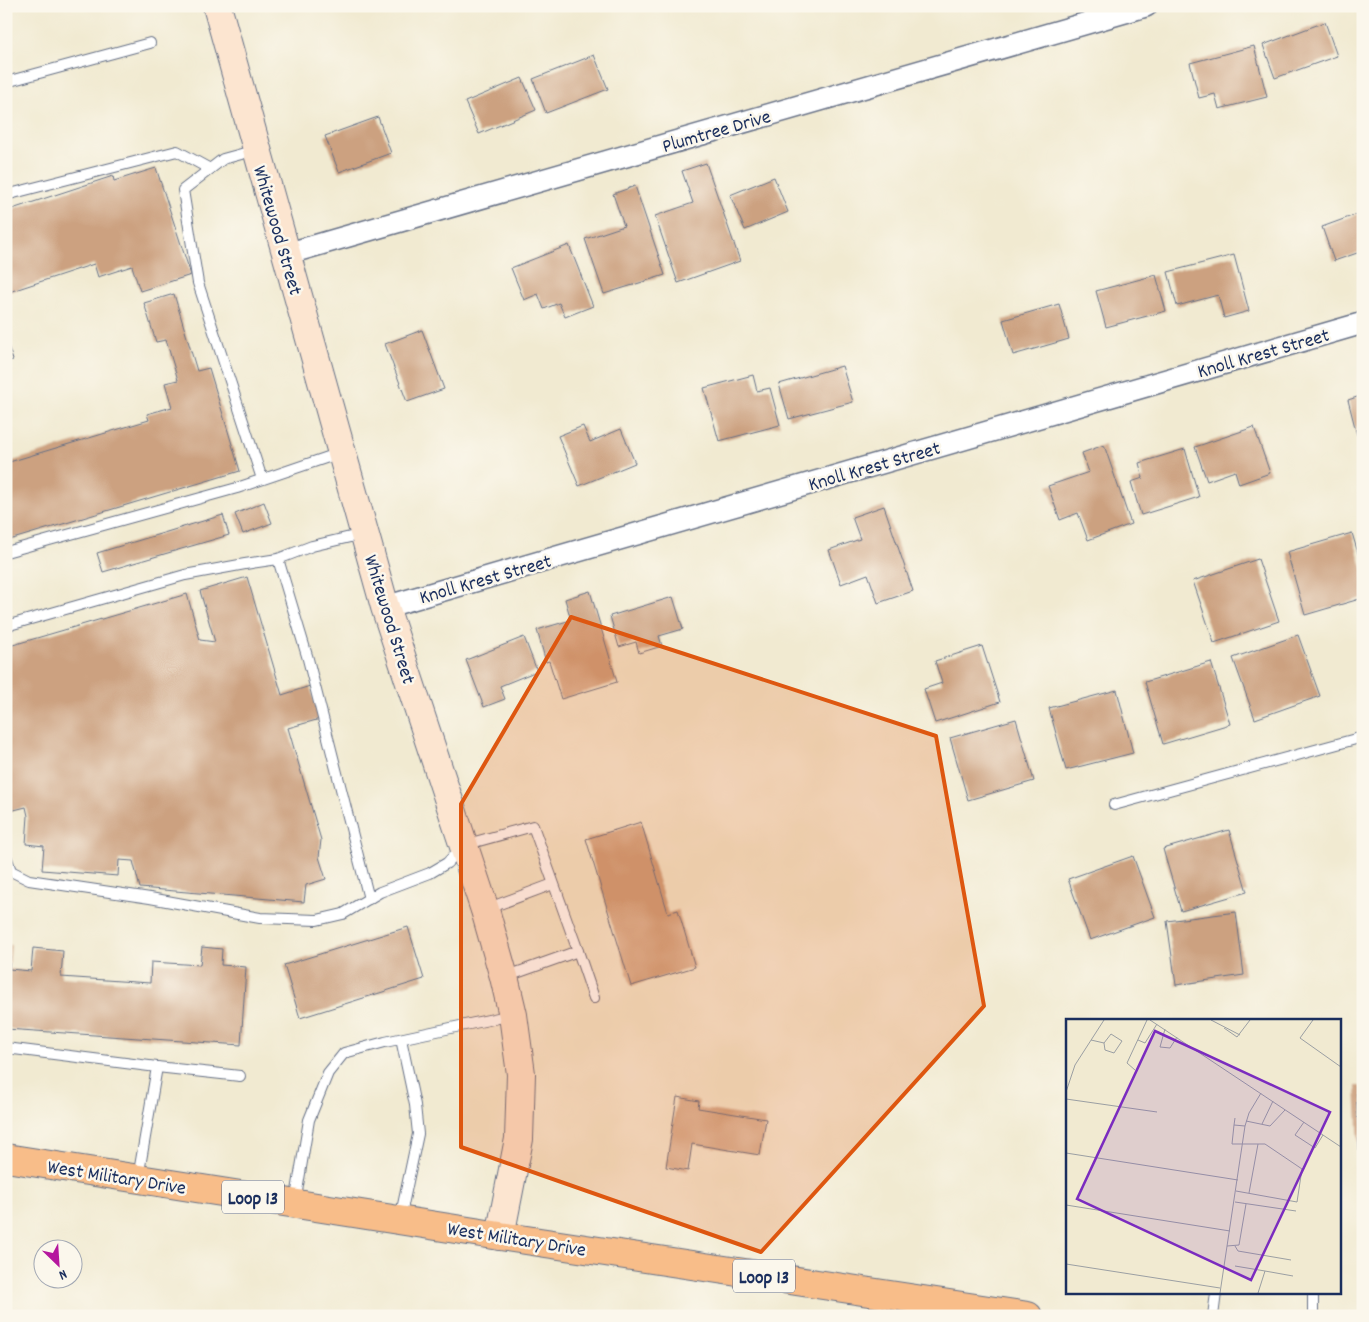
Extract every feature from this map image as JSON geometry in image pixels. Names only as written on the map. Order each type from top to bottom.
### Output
[{"type":"main road","name":"West Military Drive","points":[[6,1158],[500,1236],[1028,1316]]},
{"type":"street","name":"Whitewood Street","points":[[217,6],[385,607],[485,910],[513,1015],[521,1074],[518,1139],[500,1236]]},
{"type":"street","name":"Plumtree Drive","points":[[286,254],[1146,6]]},
{"type":"street","name":"Knoll Krest Street","points":[[385,607],[1363,324]]},
{"type":"lane","points":[[6,82],[150,44]]},
{"type":"lane","points":[[257,150],[223,159],[182,190],[198,283],[262,479]]},
{"type":"lane","points":[[6,195],[177,151],[210,169]]},
{"type":"lane","points":[[6,552],[237,488],[341,453]]},
{"type":"lane","points":[[6,626],[185,575],[278,559],[312,546],[364,534]]},
{"type":"lane","points":[[278,559],[308,659],[369,899]]},
{"type":"lane","points":[[1114,805],[1363,737]]},
{"type":"lane","points":[[6,856],[11,871],[29,880],[150,898],[260,918],[317,920],[343,914],[380,892],[430,873],[447,863],[464,845],[533,826],[594,998]]},
{"type":"lane","points":[[485,910],[553,884]]},
{"type":"lane","points":[[504,977],[578,952]]},
{"type":"lane","points":[[295,1203],[309,1120],[328,1073],[344,1053],[513,1015]]},
{"type":"lane","points":[[400,1220],[418,1134],[415,1104],[401,1039]]},
{"type":"lane","points":[[6,1048],[240,1076]]},
{"type":"lane","points":[[138,1179],[156,1067]]},
{"type":"lane","points":[[1213,1316],[1216,1294]]},
{"type":"lane","points":[[1313,1294],[1313,1316]]},
{"type":"highlighted area","points":[[571,617],[936,736],[984,1006],[761,1252],[461,1147],[461,804]]},
{"type":"building","points":[[1325,22],[1337,56],[1275,78],[1263,45]]},
{"type":"building","points":[[1254,46],[1267,97],[1219,109],[1215,94],[1199,98],[1190,63]]},
{"type":"building","points":[[594,55],[608,89],[546,113],[533,79]]},
{"type":"building","points":[[522,78],[536,110],[479,134],[465,102]]},
{"type":"building","points":[[378,117],[391,153],[339,172],[325,136]]},
{"type":"building","points":[[706,163],[740,261],[678,283],[655,216],[693,203],[682,171]]},
{"type":"building","points":[[156,168],[191,275],[140,291],[132,266],[98,277],[94,264],[6,293],[6,211],[113,176],[114,181]]},
{"type":"building","points":[[774,177],[788,212],[745,230],[730,195]]},
{"type":"building","points":[[635,186],[665,275],[604,294],[585,239],[624,226],[613,194]]},
{"type":"building","points":[[1363,212],[1363,251],[1334,261],[1322,227]]},
{"type":"building","points":[[569,245],[593,306],[565,317],[559,303],[544,309],[538,294],[524,300],[511,268]]},
{"type":"building","points":[[1234,255],[1249,311],[1224,318],[1218,295],[1177,306],[1168,272]]},
{"type":"building","points":[[1156,275],[1166,311],[1106,327],[1096,291]]},
{"type":"building","points":[[174,294],[197,371],[209,368],[240,471],[6,541],[6,463],[149,420],[147,414],[172,407],[165,383],[178,380],[166,340],[156,342],[144,303]]},
{"type":"building","points":[[1059,304],[1069,339],[1013,355],[1003,320]]},
{"type":"building","points":[[422,330],[444,389],[407,402],[385,344]]},
{"type":"building","points":[[6,340],[13,360],[6,362]]},
{"type":"building","points":[[842,366],[853,402],[789,419],[779,384]]},
{"type":"building","points":[[753,375],[757,391],[770,388],[780,425],[719,441],[704,388]]},
{"type":"building","points":[[1363,395],[1363,433],[1357,435],[1348,400]]},
{"type":"building","points":[[583,426],[590,442],[621,429],[635,463],[579,486],[558,436]]},
{"type":"building","points":[[1254,427],[1270,473],[1239,484],[1235,471],[1207,481],[1195,447]]},
{"type":"building","points":[[1104,445],[1131,524],[1088,540],[1078,513],[1060,520],[1048,486],[1089,472],[1082,453]]},
{"type":"building","points":[[1185,449],[1199,497],[1141,515],[1131,482],[1143,478],[1139,463]]},
{"type":"building","points":[[264,502],[272,523],[243,534],[235,514]]},
{"type":"building","points":[[884,506],[913,591],[878,603],[868,574],[841,584],[829,550],[860,539],[852,517]]},
{"type":"building","points":[[223,515],[229,535],[103,572],[97,553]]},
{"type":"building","points":[[1352,533],[1363,570],[1363,598],[1305,615],[1287,552]]},
{"type":"building","points":[[1258,559],[1279,621],[1214,643],[1193,581]]},
{"type":"building","points":[[247,577],[282,695],[310,686],[320,719],[288,728],[321,840],[319,857],[326,879],[306,885],[304,902],[140,888],[133,861],[119,860],[118,876],[42,870],[44,846],[26,844],[28,816],[26,807],[6,812],[6,647],[187,594],[200,640],[215,642],[200,591]]},
{"type":"building","points":[[590,591],[617,682],[561,699],[549,661],[546,662],[537,630],[571,620],[565,599]]},
{"type":"building","points":[[673,597],[683,629],[659,636],[662,646],[639,653],[636,642],[619,647],[610,616]]},
{"type":"building","points":[[1298,635],[1320,696],[1255,719],[1233,658]]},
{"type":"building","points":[[524,637],[537,671],[500,686],[505,699],[484,707],[466,660]]},
{"type":"building","points":[[982,646],[1000,702],[935,723],[924,689],[942,683],[935,661]]},
{"type":"building","points":[[1211,662],[1230,724],[1163,744],[1145,682]]},
{"type":"building","points":[[1117,690],[1133,753],[1066,770],[1049,708]]},
{"type":"building","points":[[1016,719],[1034,781],[968,800],[950,738]]},
{"type":"building","points":[[641,822],[668,913],[678,910],[695,967],[631,986],[586,839]]},
{"type":"building","points":[[1229,830],[1247,892],[1181,911],[1163,849]]},
{"type":"building","points":[[1133,856],[1155,917],[1090,940],[1068,879]]},
{"type":"building","points":[[1236,912],[1244,975],[1176,985],[1167,921]]},
{"type":"building","points":[[408,927],[424,979],[300,1018],[284,965]]},
{"type":"building","points":[[6,944],[11,945],[9,969],[31,971],[33,948],[63,951],[61,977],[150,983],[151,962],[200,965],[202,947],[222,949],[221,965],[246,967],[241,1045],[6,1029]]},
{"type":"building","points":[[1356,1086],[1363,1086],[1363,1171],[1360,1172]]},
{"type":"building","points":[[677,1097],[699,1101],[698,1108],[766,1119],[760,1155],[692,1144],[688,1171],[666,1167]]}]
